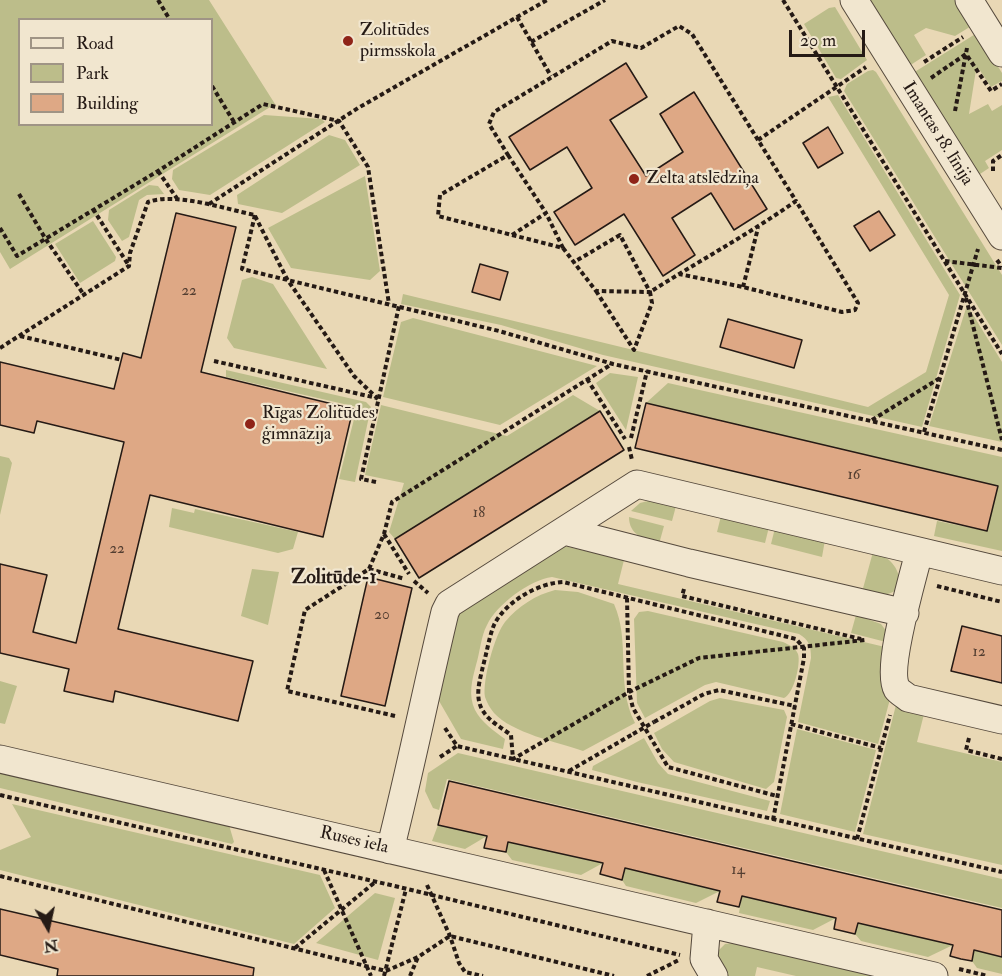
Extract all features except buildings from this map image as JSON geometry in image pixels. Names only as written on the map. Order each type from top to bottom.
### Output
[{"type":"street","name":"Imantas 18. līnija","points":[[854,0],[1002,237]]},
{"type":"street","points":[[969,0],[1002,53]]},
{"type":"street","points":[[402,853],[425,694],[445,612],[449,604],[637,484],[1002,571]]},
{"type":"street","points":[[564,531],[689,563],[905,613]]},
{"type":"street","points":[[919,552],[897,647],[893,674],[897,689],[908,698],[1002,720]]},
{"type":"street","name":"Ruses iela","points":[[0,759],[934,976]]},
{"type":"street","points":[[707,923],[704,959],[714,976]]},
{"type":"path","points":[[159,0],[170,18]]},
{"type":"path","points":[[209,204],[358,108],[547,0]]},
{"type":"path","points":[[531,42],[605,0]]},
{"type":"path","points":[[783,0],[1002,354]]},
{"type":"path","points":[[518,16],[551,76]]},
{"type":"path","points":[[574,262],[620,235],[650,292],[652,303],[634,350],[596,291],[563,248],[546,213],[489,124],[494,112],[612,40],[641,48],[679,26],[692,34],[858,303],[855,310],[842,312],[743,287],[679,274]]},
{"type":"path","points":[[906,84],[970,33],[947,149]]},
{"type":"path","points":[[906,84],[966,54]]},
{"type":"path","points":[[966,54],[991,91],[1002,84]]},
{"type":"path","points":[[758,140],[874,61]]},
{"type":"path","points":[[213,88],[234,122]]},
{"type":"path","points":[[0,228],[17,256],[158,171],[263,104],[339,121],[368,167],[389,304]]},
{"type":"path","points":[[508,155],[440,195],[438,216],[563,248]]},
{"type":"path","points":[[158,171],[178,200]]},
{"type":"path","points":[[19,194],[45,238],[84,295]]},
{"type":"path","points":[[129,266],[130,253],[148,202],[159,198],[209,204],[255,216],[287,279],[354,376],[378,399]]},
{"type":"path","points":[[596,291],[650,292],[758,228],[796,201]]},
{"type":"path","points":[[93,209],[129,266]]},
{"type":"path","points":[[512,235],[546,213]]},
{"type":"path","points":[[924,432],[988,214]]},
{"type":"path","points":[[255,216],[242,269],[499,331],[613,363],[1002,450]]},
{"type":"path","points":[[743,287],[758,228]]},
{"type":"path","points":[[945,261],[1002,268]]},
{"type":"path","points":[[0,348],[129,266]]},
{"type":"path","points":[[965,294],[1002,440]]},
{"type":"path","points":[[376,482],[361,479],[399,306]]},
{"type":"path","points":[[20,336],[122,360]]},
{"type":"path","points":[[214,362],[378,399]]},
{"type":"path","points":[[402,717],[287,691],[305,610],[369,569],[384,534],[392,502],[613,363]]},
{"type":"path","points":[[631,438],[647,371]]},
{"type":"path","points":[[872,421],[940,378]]},
{"type":"path","points":[[587,379],[625,439]]},
{"type":"path","points":[[384,534],[409,574]]},
{"type":"path","points":[[689,563],[682,596],[897,647]]},
{"type":"path","points":[[369,569],[405,579]]},
{"type":"path","points":[[913,580],[1002,602]]},
{"type":"path","points":[[414,581],[431,596]]},
{"type":"path","points":[[513,759],[511,735],[492,721],[483,711],[479,701],[478,686],[494,627],[499,616],[520,597],[537,587],[563,582],[796,639],[804,648],[773,820]]},
{"type":"path","points":[[627,598],[630,692],[633,708],[668,767],[777,796]]},
{"type":"path","points":[[513,759],[630,692],[699,658],[865,640]]},
{"type":"path","points":[[857,839],[897,689]]},
{"type":"path","points":[[567,771],[704,694],[719,690],[795,706]]},
{"type":"path","points":[[425,694],[457,746],[1002,872]]},
{"type":"path","points":[[791,724],[881,748]]},
{"type":"path","points":[[0,795],[406,889],[685,957],[647,976]]},
{"type":"path","points":[[402,853],[431,895],[450,936],[459,963],[465,972],[483,976]]},
{"type":"path","points":[[324,870],[371,976]]},
{"type":"path","points":[[0,876],[367,966],[385,973],[418,957],[450,936],[614,976]]},
{"type":"path","points":[[295,948],[375,882]]},
{"type":"path","points":[[385,973],[406,889]]},
{"type":"path","points":[[410,976],[418,957]]},
{"type":"green space","points":[[0,0],[209,0],[275,104],[10,269],[0,252]]},
{"type":"green space","points":[[871,0],[954,0],[959,3],[973,25],[955,36],[926,28],[914,35],[926,55],[909,66],[872,6]]},
{"type":"green space","points":[[835,7],[867,60],[841,79],[836,78],[804,24],[829,8]]},
{"type":"green space","points":[[977,33],[1002,73],[1002,81],[991,87],[979,69],[976,70],[969,114],[988,104],[992,111],[1002,105],[1002,150],[985,161],[989,168],[977,176],[913,73]]},
{"type":"green space","points":[[873,70],[1002,275],[1002,345],[844,91],[847,84]]},
{"type":"green space","points":[[838,95],[960,295],[922,427],[603,355],[501,325],[401,304],[403,294],[868,407],[926,372],[949,295],[828,97]]},
{"type":"green space","points":[[264,115],[321,119],[325,122],[210,195],[179,190],[172,179],[173,170]]},
{"type":"green space","points":[[329,135],[345,140],[360,165],[282,213],[238,204],[237,195]]},
{"type":"green space","points":[[365,176],[380,271],[370,280],[291,268],[268,228]]},
{"type":"green space","points":[[149,185],[158,186],[164,194],[147,195],[139,200],[129,237],[122,241],[108,220],[109,210]]},
{"type":"green space","points":[[93,221],[116,257],[115,261],[80,283],[55,244]]},
{"type":"green space","points":[[252,277],[273,284],[327,369],[234,348],[227,338],[242,280]]},
{"type":"green space","points":[[967,305],[1002,362],[1002,442],[929,426]]},
{"type":"green space","points":[[413,318],[597,366],[500,425],[383,397],[401,322]]},
{"type":"green space","points":[[226,370],[366,402],[371,407],[355,482],[339,479],[357,407],[226,377]]},
{"type":"green space","points":[[610,373],[638,377],[626,430],[596,383]]},
{"type":"green space","points":[[668,383],[1002,457],[1002,551],[934,536],[937,521],[987,531],[646,403]]},
{"type":"green space","points":[[573,395],[600,411],[395,539],[389,532],[404,483],[365,475],[381,405],[507,436]]},
{"type":"green space","points":[[0,456],[9,458],[12,463],[0,515]]},
{"type":"green space","points":[[659,501],[676,506],[672,521],[631,511],[640,503]]},
{"type":"green space","points":[[172,508],[194,513],[195,509],[298,532],[293,549],[278,553],[169,527]]},
{"type":"green space","points":[[721,516],[769,527],[765,543],[717,532]]},
{"type":"green space","points":[[629,517],[664,526],[659,544],[638,535],[632,528]]},
{"type":"green space","points":[[775,528],[825,540],[822,557],[771,544]]},
{"type":"green space","points":[[564,546],[624,560],[618,584],[885,647],[881,681],[890,699],[878,744],[798,722],[811,658],[809,644],[799,634],[552,577],[524,588],[506,601],[492,617],[483,634],[472,682],[472,699],[475,710],[481,718],[505,739],[503,749],[461,739],[435,694],[455,614]]},
{"type":"green space","points":[[873,552],[885,557],[896,568],[901,585],[893,592],[878,595],[862,592]]},
{"type":"green space","points":[[252,569],[279,572],[268,625],[241,616]]},
{"type":"green space","points":[[555,590],[578,592],[614,604],[622,633],[626,693],[635,723],[583,751],[512,726],[494,713],[485,697],[485,680],[490,658],[501,628],[516,611],[528,602]]},
{"type":"green space","points":[[648,611],[790,645],[799,658],[798,671],[791,691],[784,698],[716,682],[705,685],[645,718],[637,703],[634,619],[639,612]]},
{"type":"green space","points":[[856,615],[881,624],[887,632],[886,642],[851,633]]},
{"type":"green space","points":[[0,681],[17,686],[5,724],[0,723]]},
{"type":"green space","points":[[720,698],[784,710],[787,717],[774,782],[766,789],[674,762],[662,749],[654,733],[710,701]]},
{"type":"green space","points":[[896,705],[924,714],[917,742],[1002,762],[1002,865],[863,834]]},
{"type":"green space","points":[[797,729],[876,750],[855,832],[780,814]]},
{"type":"green space","points":[[644,738],[658,763],[668,774],[770,801],[767,811],[592,770],[593,766]]},
{"type":"green space","points":[[458,753],[1002,879],[1002,908],[447,779],[439,810],[433,808],[425,791],[428,773]]},
{"type":"green space","points":[[0,769],[229,825],[234,842],[232,844],[0,788]]},
{"type":"green space","points":[[12,804],[320,875],[335,908],[294,944],[0,870],[0,850],[31,837]]},
{"type":"green space","points":[[438,825],[487,836],[465,849],[432,841]]},
{"type":"green space","points":[[508,842],[603,863],[581,875],[512,860],[506,852]]},
{"type":"green space","points":[[625,868],[720,891],[696,903],[626,886],[622,880]]},
{"type":"green space","points":[[375,893],[395,898],[378,960],[316,943]]},
{"type":"green space","points":[[742,896],[836,918],[813,930],[739,913]]},
{"type":"green space","points":[[858,923],[953,945],[928,957],[861,941],[855,934]]},
{"type":"green space","points":[[733,943],[876,976],[796,976],[757,967],[755,976],[727,976],[720,965],[718,951],[725,944]]},
{"type":"green space","points":[[974,950],[1002,957],[1002,974],[977,968],[972,961]]},
{"type":"place","name":"Zolitūdes pirmsskola","points":[[348,41]]},
{"type":"place","name":"Zelta atslēdziņa","points":[[634,179]]},
{"type":"place","name":"Rīgas Zolitūdes ģimnāzija","points":[[250,424]]},
{"type":"district","name":"Zolitūde-1","points":[[334,579]]}]
